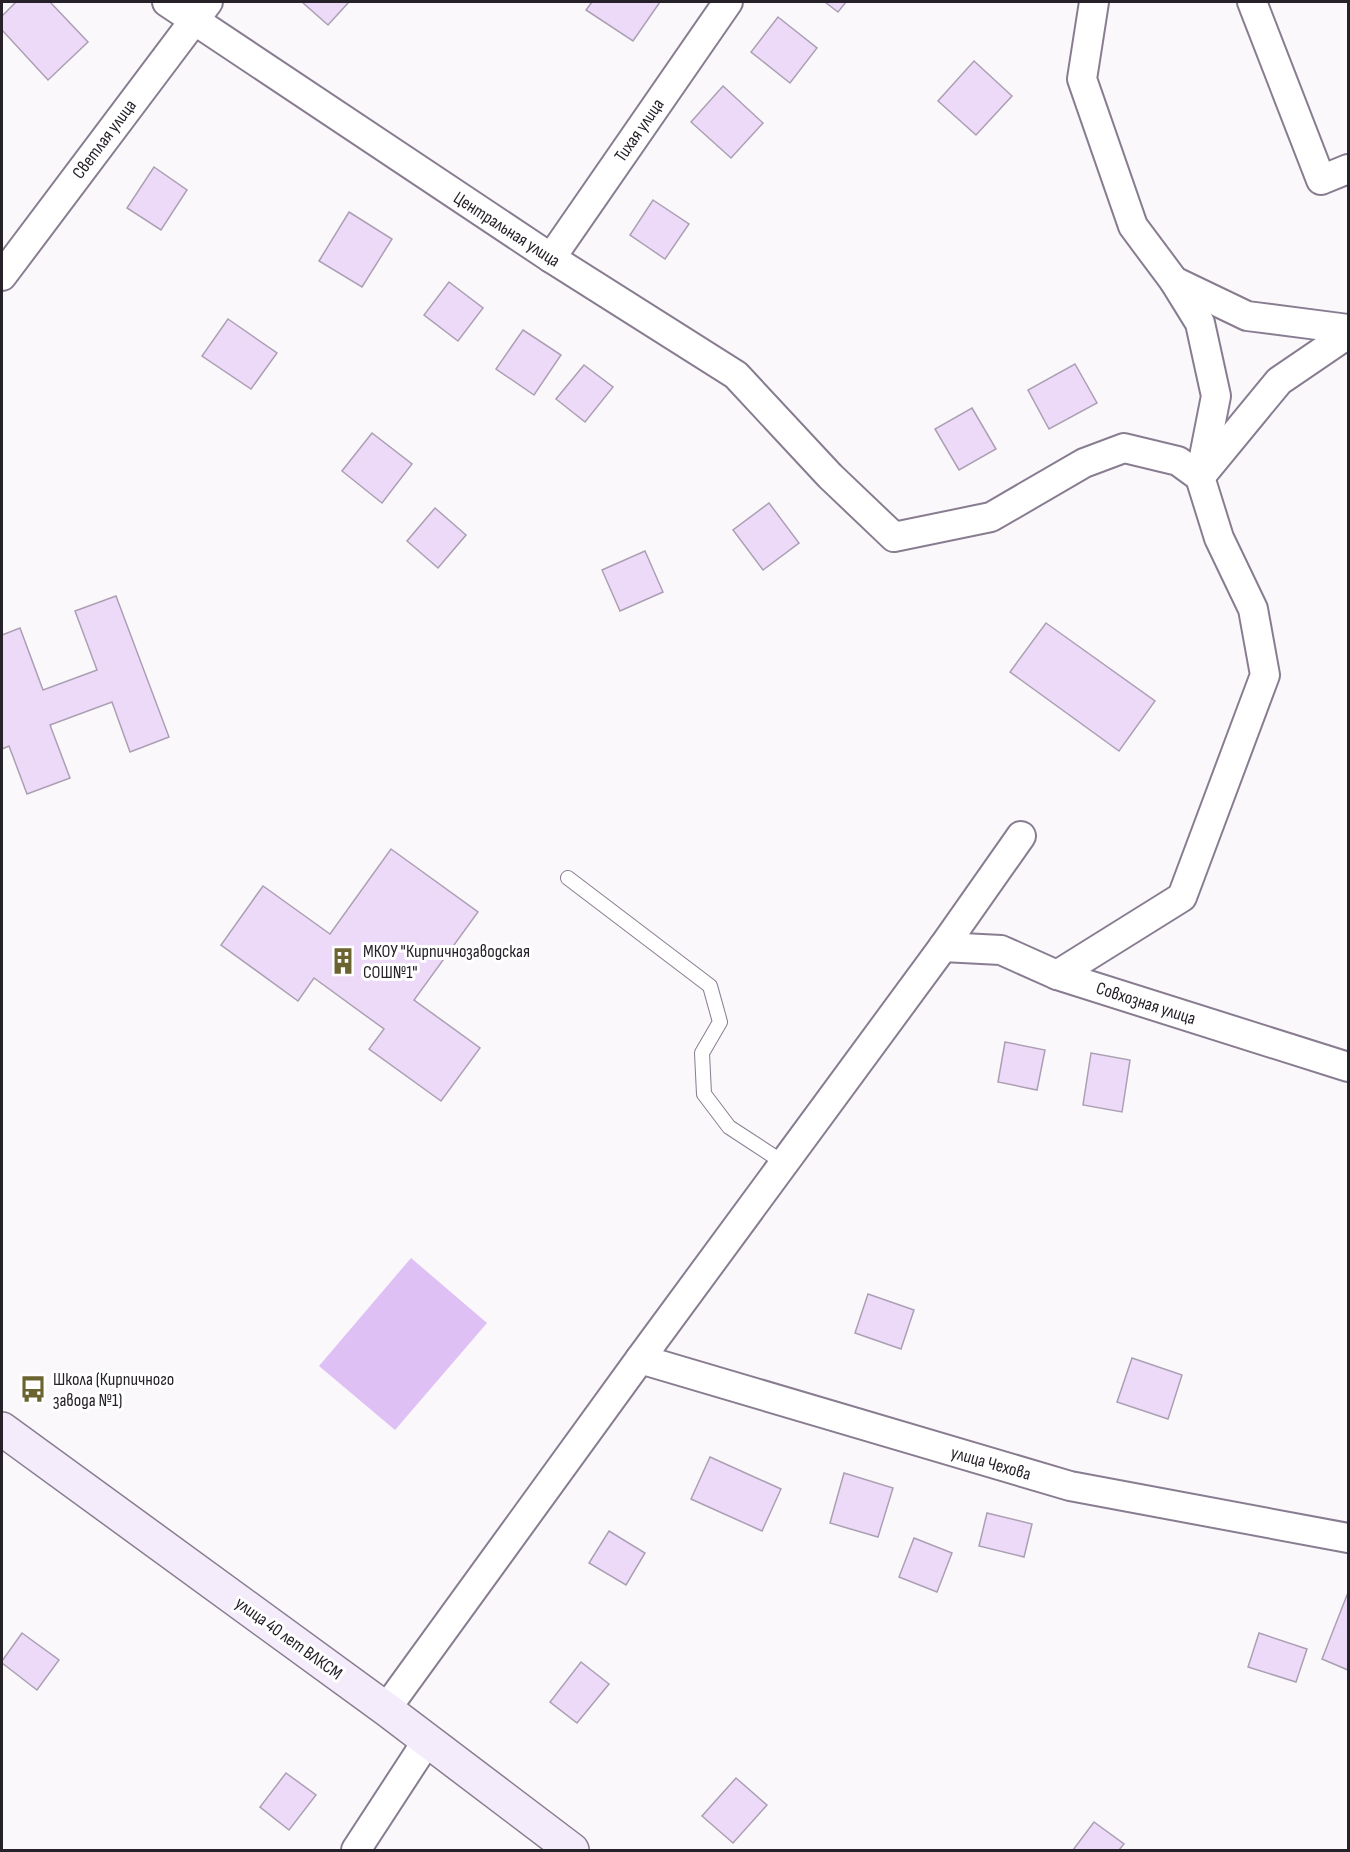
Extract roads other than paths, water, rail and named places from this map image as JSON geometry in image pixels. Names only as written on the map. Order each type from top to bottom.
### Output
[{"type":"street","name":"Центральная улица","points":[[167,2],[201,11],[551,258],[736,375],[830,476],[894,537],[992,517],[1084,463],[1124,448],[1178,461],[1200,477]]},
{"type":"street","name":"Тихая улица","points":[[551,258],[728,2]]},
{"type":"street","points":[[1057,975],[1182,897],[1265,675],[1253,609],[1219,538],[1200,477],[1216,396],[1200,323],[1174,281],[1133,226],[1082,79],[1094,2]]},
{"type":"street","points":[[1252,2],[1321,180],[1348,170]]},
{"type":"street","name":"Светлая улица","points":[[2,276],[201,11]]},
{"type":"street","points":[[1174,281],[1247,316],[1348,329]]},
{"type":"street","points":[[1200,477],[1279,381],[1348,334]]},
{"type":"street","points":[[386,1708],[943,947],[1021,836]]},
{"type":"street","name":"Совхозная улица","points":[[943,947],[1001,950],[1057,975],[1348,1067]]},
{"type":"street","name":"улица Чехова","points":[[640,1359],[1070,1486],[1348,1538]]},
{"type":"street","name":"улица 40 лет ВЛКСМ","points":[[2,1429],[386,1708],[572,1851]]},
{"type":"street","points":[[357,1851],[427,1741]]},
{"type":"lane","points":[[568,878],[710,986],[720,1022],[702,1053],[704,1094],[729,1127],[784,1163]]},
{"type":"place","name":"МКОУ \"Кирпичнозаводская СОШ№1\"","points":[[343,961]]},
{"type":"place","name":"Школа (Кирпичного завода №1)","points":[[33,1389]]}]
